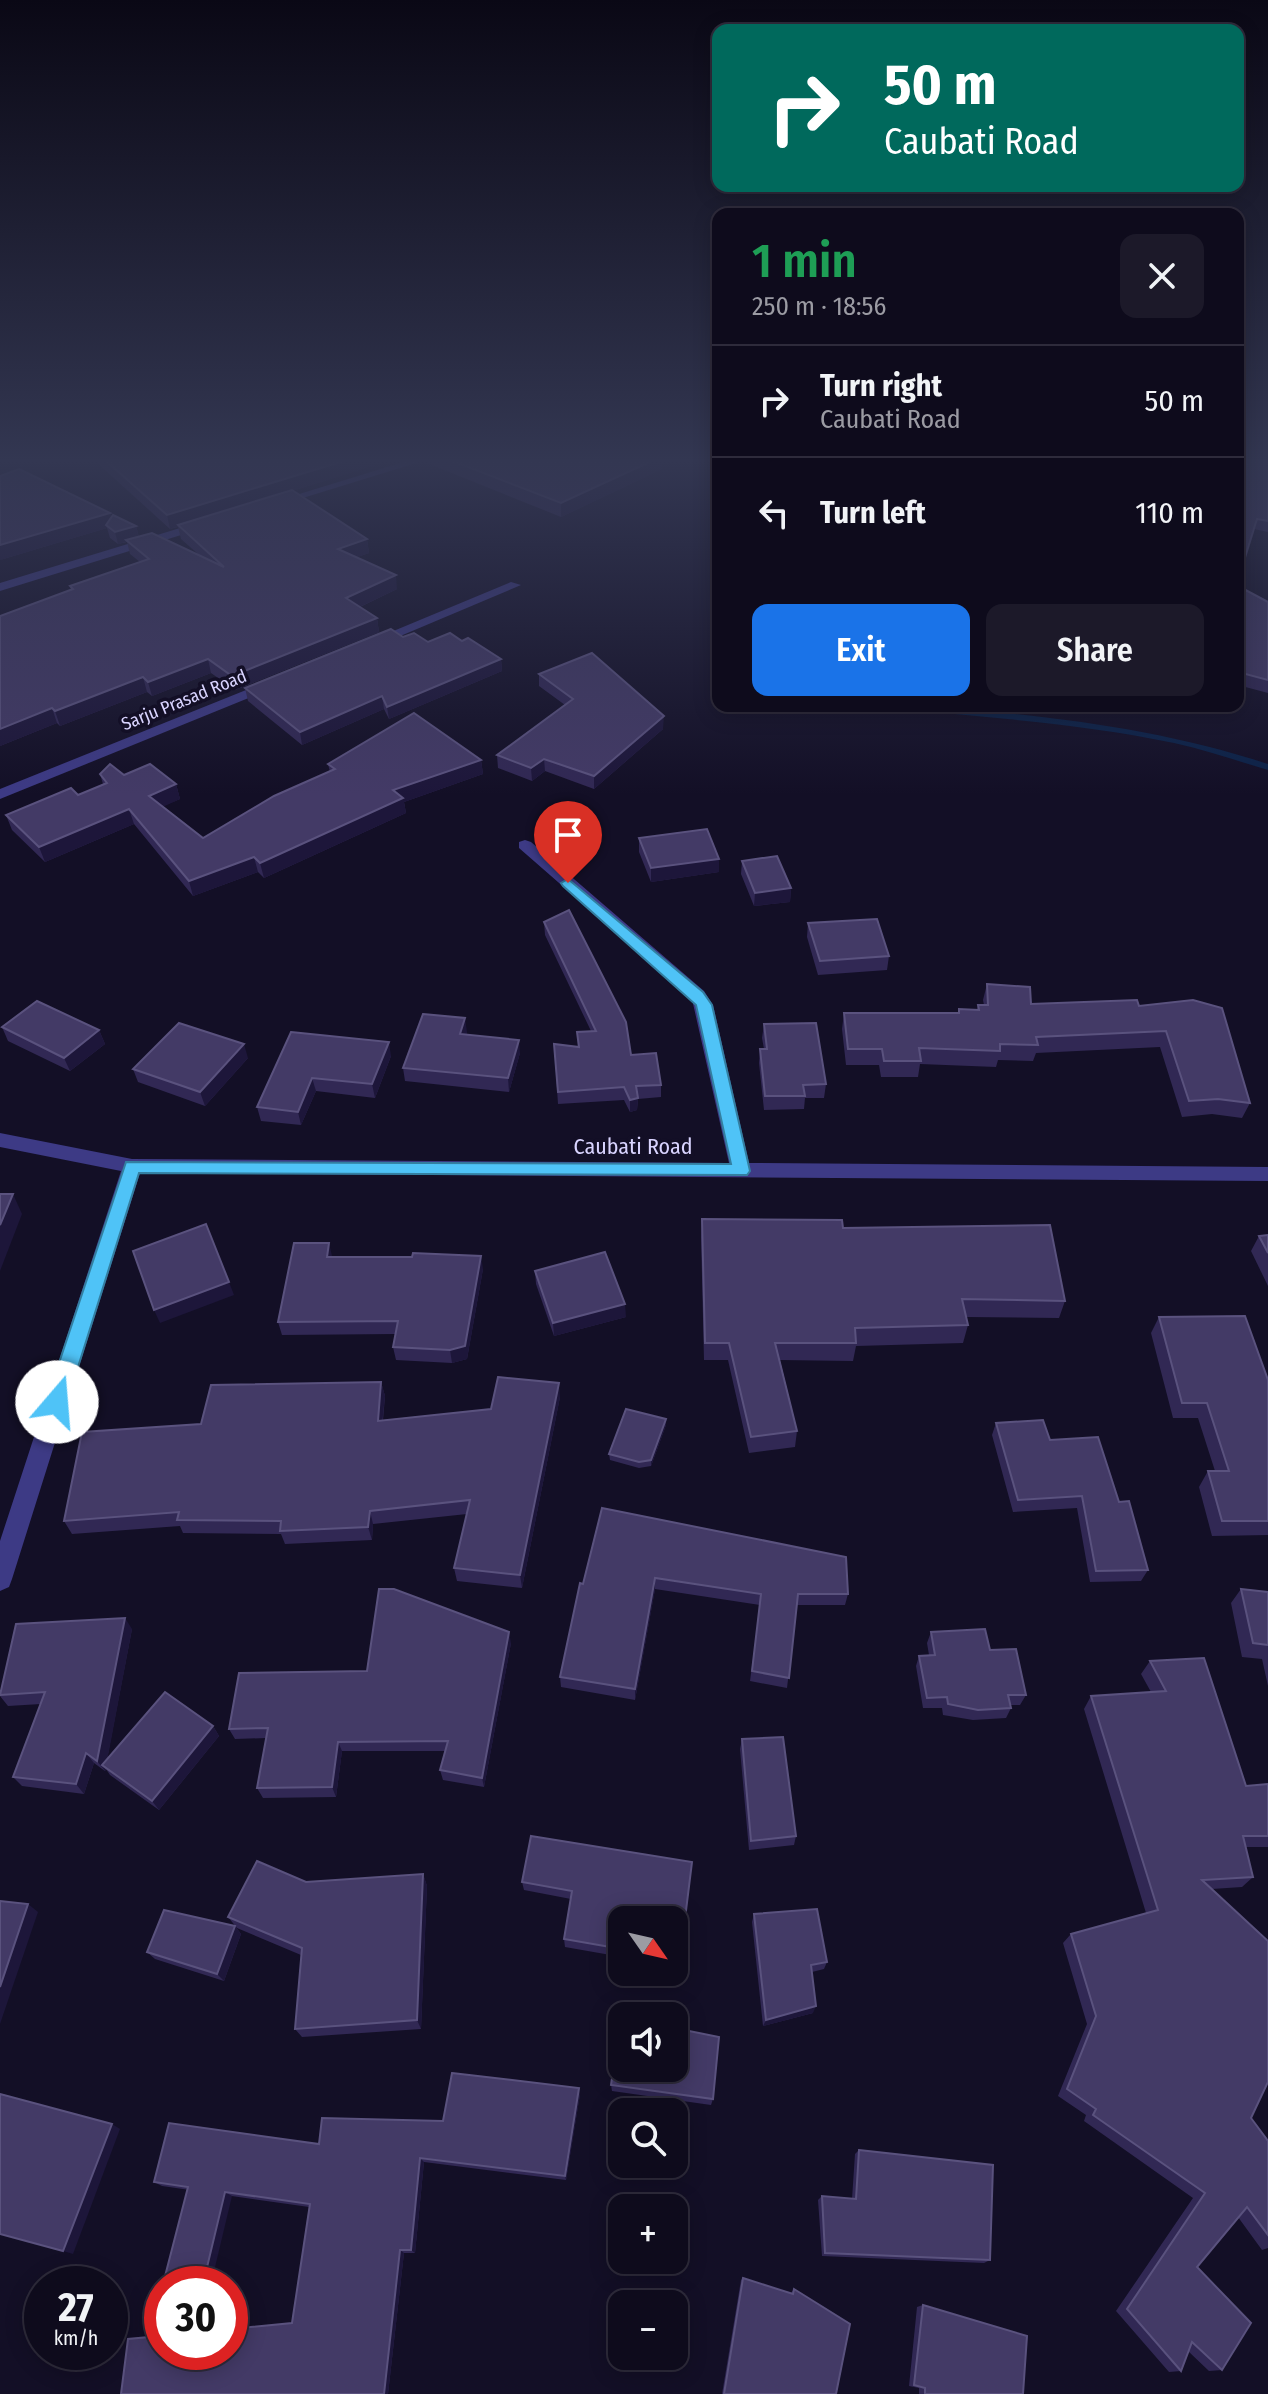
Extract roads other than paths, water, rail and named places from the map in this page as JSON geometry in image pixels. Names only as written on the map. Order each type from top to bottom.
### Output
[{"type":"street","points":[[0,587],[50,572]]},
{"type":"street","points":[[353,651],[515,585]]},
{"type":"street","name":"Sarju Prasad Road","points":[[0,794],[279,681]]},
{"type":"street","points":[[525,845],[698,995],[704,1005],[741,1171]]},
{"type":"street","name":"Caubati Road","points":[[0,1140],[132,1166],[1268,1174]]},
{"type":"street","points":[[0,1579],[132,1166]]},
{"type":"waterway","points":[[962,712],[1133,732],[1178,741],[1268,767]]}]
